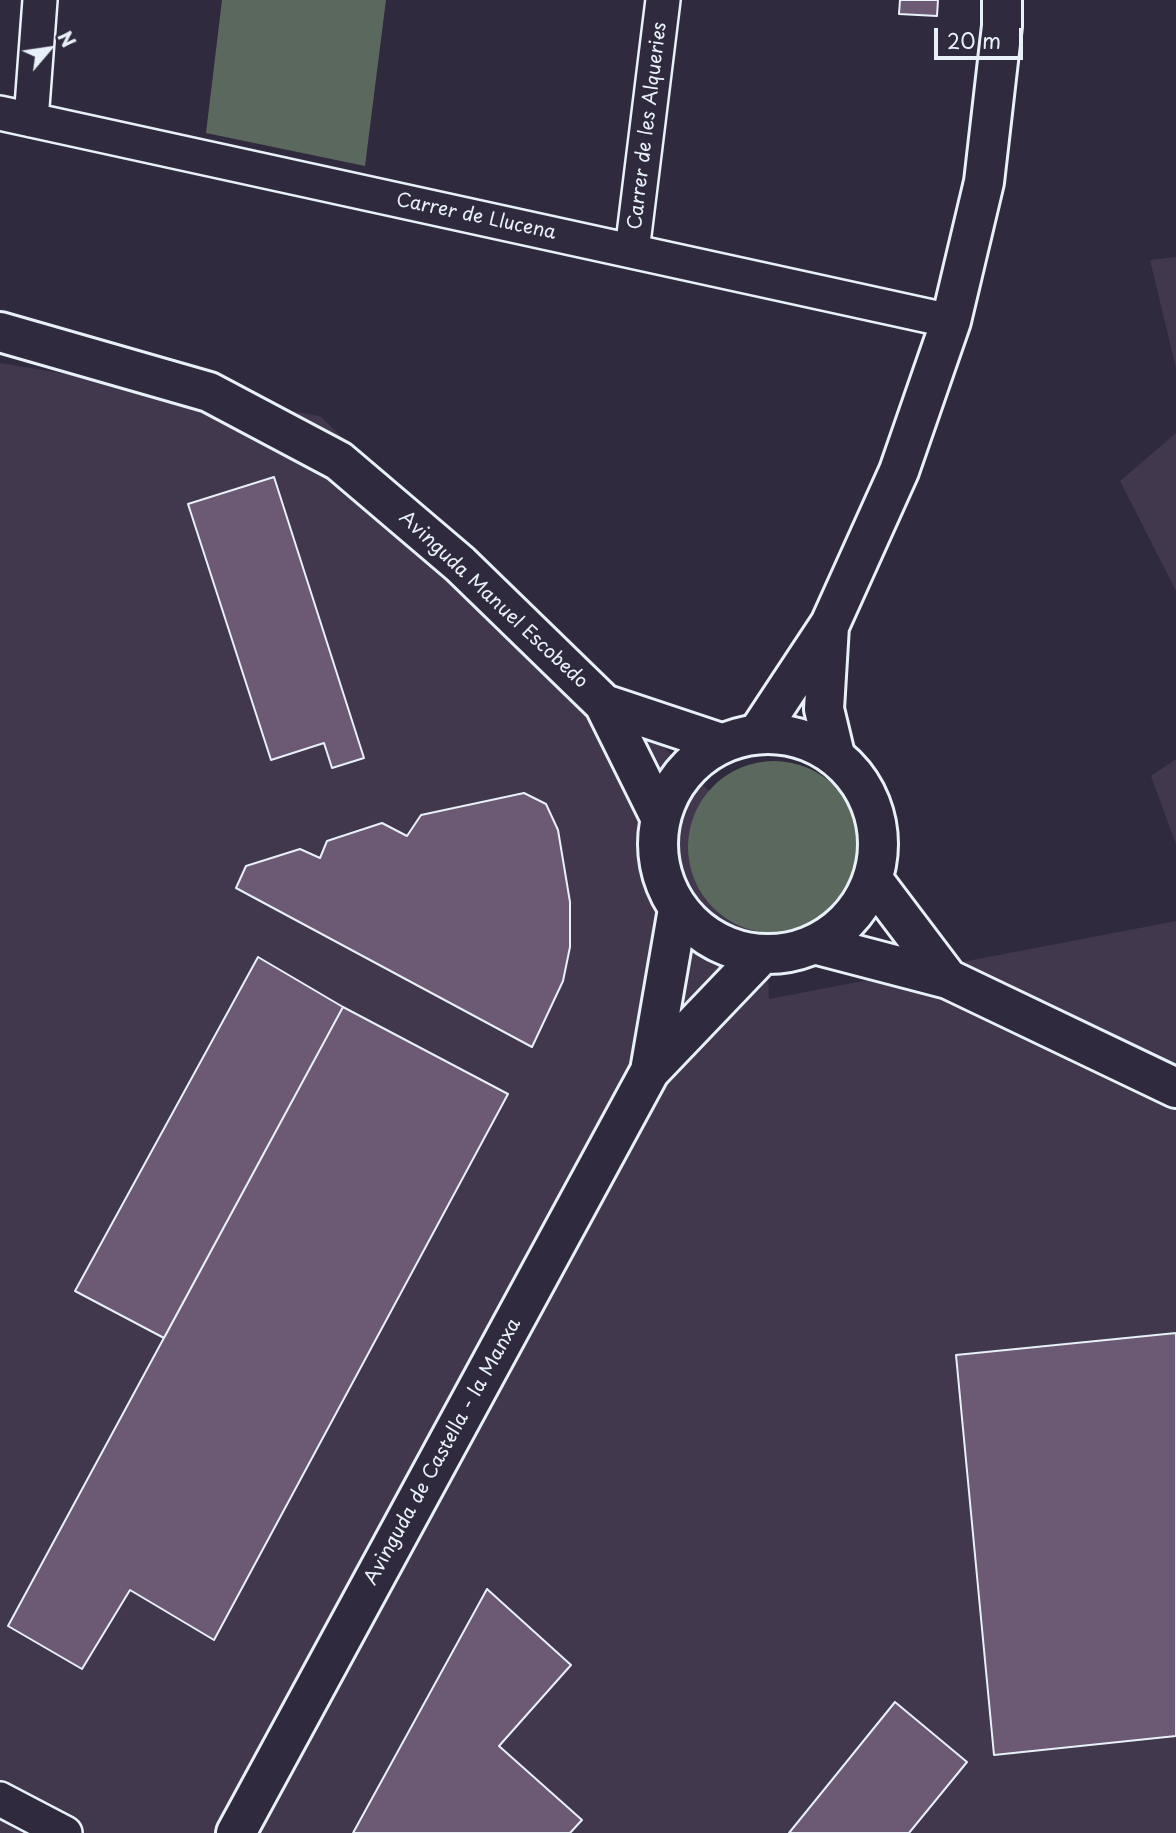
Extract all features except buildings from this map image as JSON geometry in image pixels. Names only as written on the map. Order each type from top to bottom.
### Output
[{"type":"main road","points":[[758,733],[830,624],[899,471],[951,321],[984,182],[1002,26],[1002,0]]},
{"type":"main road","name":"Avinguda Manuel Escobedo","points":[[0,332],[209,392],[339,461],[460,564],[604,704],[660,817]]},
{"type":"main road","points":[[818,945],[853,918],[874,881],[874,809],[835,755],[824,709],[830,624]]},
{"type":"main road","name":"Avinguda Manuel Escobedo","points":[[604,704],[721,743]]},
{"type":"main road","points":[[835,755],[799,737],[758,733],[721,743],[683,773],[660,817],[659,867],[678,909],[715,942],[760,956],[818,945],[948,979],[1176,1088]]},
{"type":"main road","points":[[874,881],[948,979]]},
{"type":"main road","name":"Avinguda de Castella - la Manxa","points":[[650,1071],[678,909]]},
{"type":"main road","name":"Avinguda de Castella - la Manxa","points":[[236,1833],[650,1071],[760,956]]},
{"type":"street","points":[[16,116],[40,0]]},
{"type":"street","name":"Carrer de les Alqueries","points":[[632,251],[663,0]]},
{"type":"street","name":"Carrer de Llucena","points":[[16,116],[951,321]]},
{"type":"street","points":[[0,1799],[65,1833]]},
{"type":"shaded area","points":[[1176,257],[1176,368],[1150,260]]},
{"type":"shaded area","points":[[0,363],[320,416],[762,842],[769,999],[1176,921],[1176,1833],[0,1833]]},
{"type":"shaded area","points":[[1176,433],[1176,591],[1120,481]]},
{"type":"shaded area","points":[[1176,759],[1176,844],[1151,776]]},
{"type":"green space","points":[[222,0],[386,0],[365,166],[206,133]]},
{"type":"green space","points":[[774,761],[807,768],[835,786],[853,814],[860,847],[853,880],[835,908],[807,926],[774,933],[741,926],[713,908],[695,880],[688,847],[695,814],[713,786],[741,768]]}]
